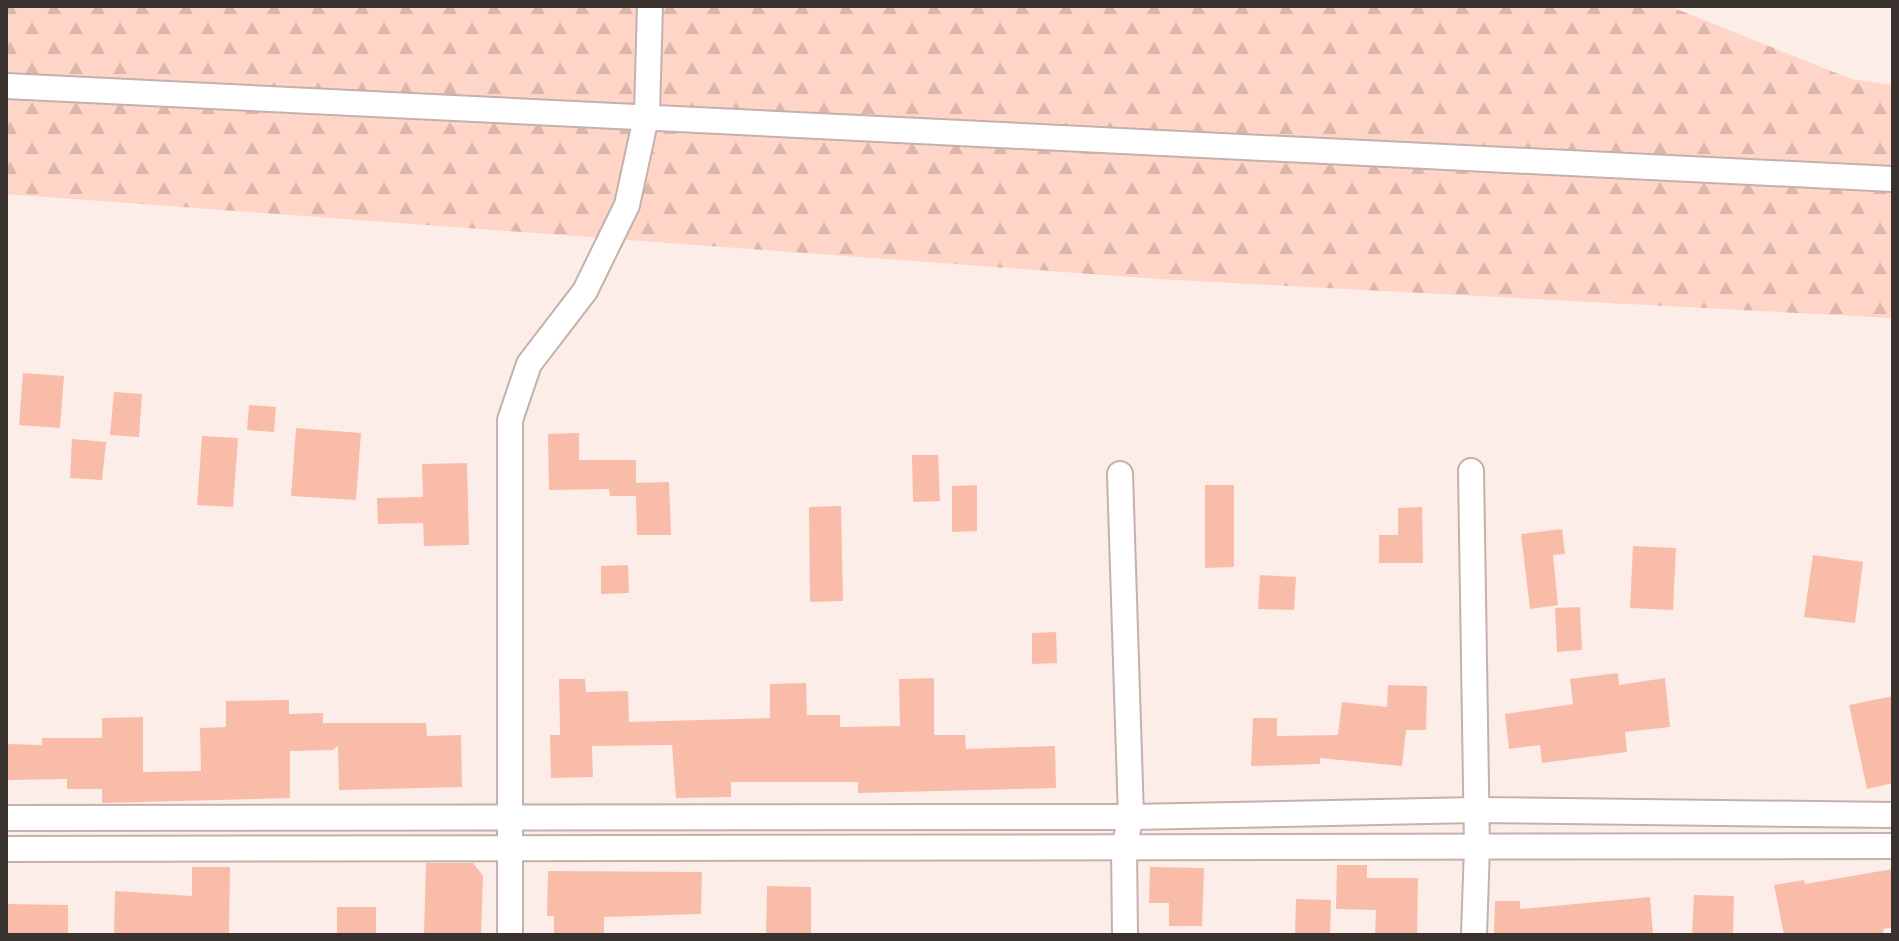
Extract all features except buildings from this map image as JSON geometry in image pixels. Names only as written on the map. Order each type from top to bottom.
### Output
[{"type":"street","points":[[510,935],[510,420],[529,364],[585,291],[627,205],[646,117],[650,6]]},
{"type":"street","points":[[6,86],[1893,179]]},
{"type":"street","points":[[1471,471],[1477,847],[1474,935]]},
{"type":"street","points":[[1120,474],[1131,817],[1124,847],[1125,935]]},
{"type":"street","points":[[6,818],[1131,817],[1475,810],[1893,815]]},
{"type":"street","points":[[6,849],[1893,846]]},
{"type":"green space","points":[[6,6],[1669,6],[1851,79],[1893,85],[1893,318],[1158,279],[6,194]]}]
